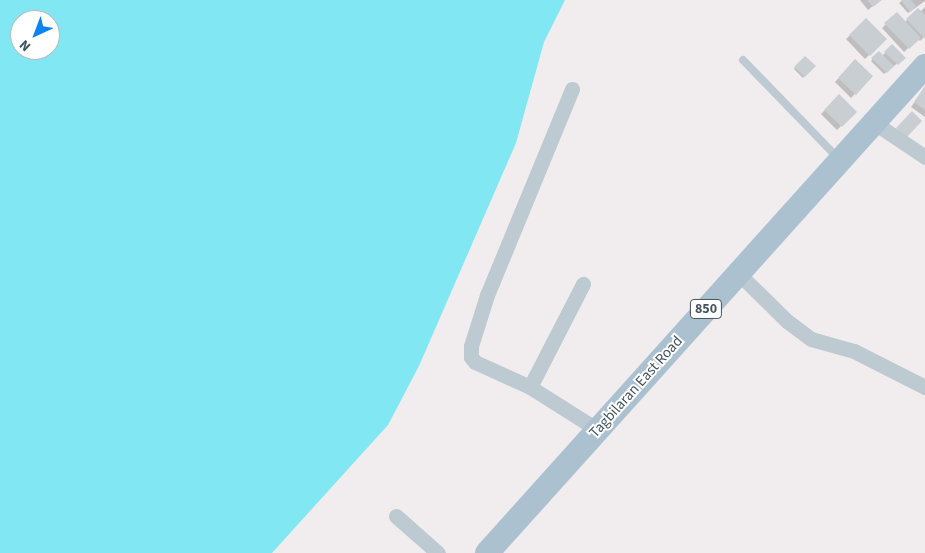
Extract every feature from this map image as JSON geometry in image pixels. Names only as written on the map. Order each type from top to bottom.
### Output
[{"type":"main road","name":"Tagbilaran East Road","points":[[487,553],[925,66]]},
{"type":"street","points":[[572,89],[487,295],[471,346],[471,357],[476,362],[530,387],[598,430]]},
{"type":"street","points":[[873,122],[925,156]]},
{"type":"street","points":[[738,274],[787,321],[811,339],[854,351],[925,387]]},
{"type":"street","points":[[530,387],[583,284]]},
{"type":"street","points":[[396,516],[438,553]]},
{"type":"lane","points":[[743,60],[840,160]]},
{"type":"water","points":[[0,0],[565,0],[544,42],[516,143],[419,366],[388,425],[272,553],[0,553]]},
{"type":"building","points":[[867,0],[882,0],[873,7]]},
{"type":"building","points":[[901,0],[911,0],[916,6],[910,12]]},
{"type":"building","points":[[918,8],[925,15],[925,39],[906,19]]},
{"type":"building","points":[[897,12],[921,38],[909,49],[884,23]]},
{"type":"building","points":[[866,18],[887,39],[870,56],[849,35]]},
{"type":"building","points":[[892,44],[906,58],[898,65],[884,52]]},
{"type":"building","points":[[879,51],[894,66],[887,73],[871,58]]},
{"type":"building","points":[[805,56],[816,66],[805,77],[794,67]]},
{"type":"building","points":[[855,59],[873,76],[856,95],[838,78]]},
{"type":"building","points":[[925,86],[925,110],[914,102]]},
{"type":"building","points":[[839,94],[857,112],[842,127],[824,110]]},
{"type":"building","points":[[912,111],[922,121],[906,138],[896,128]]}]
